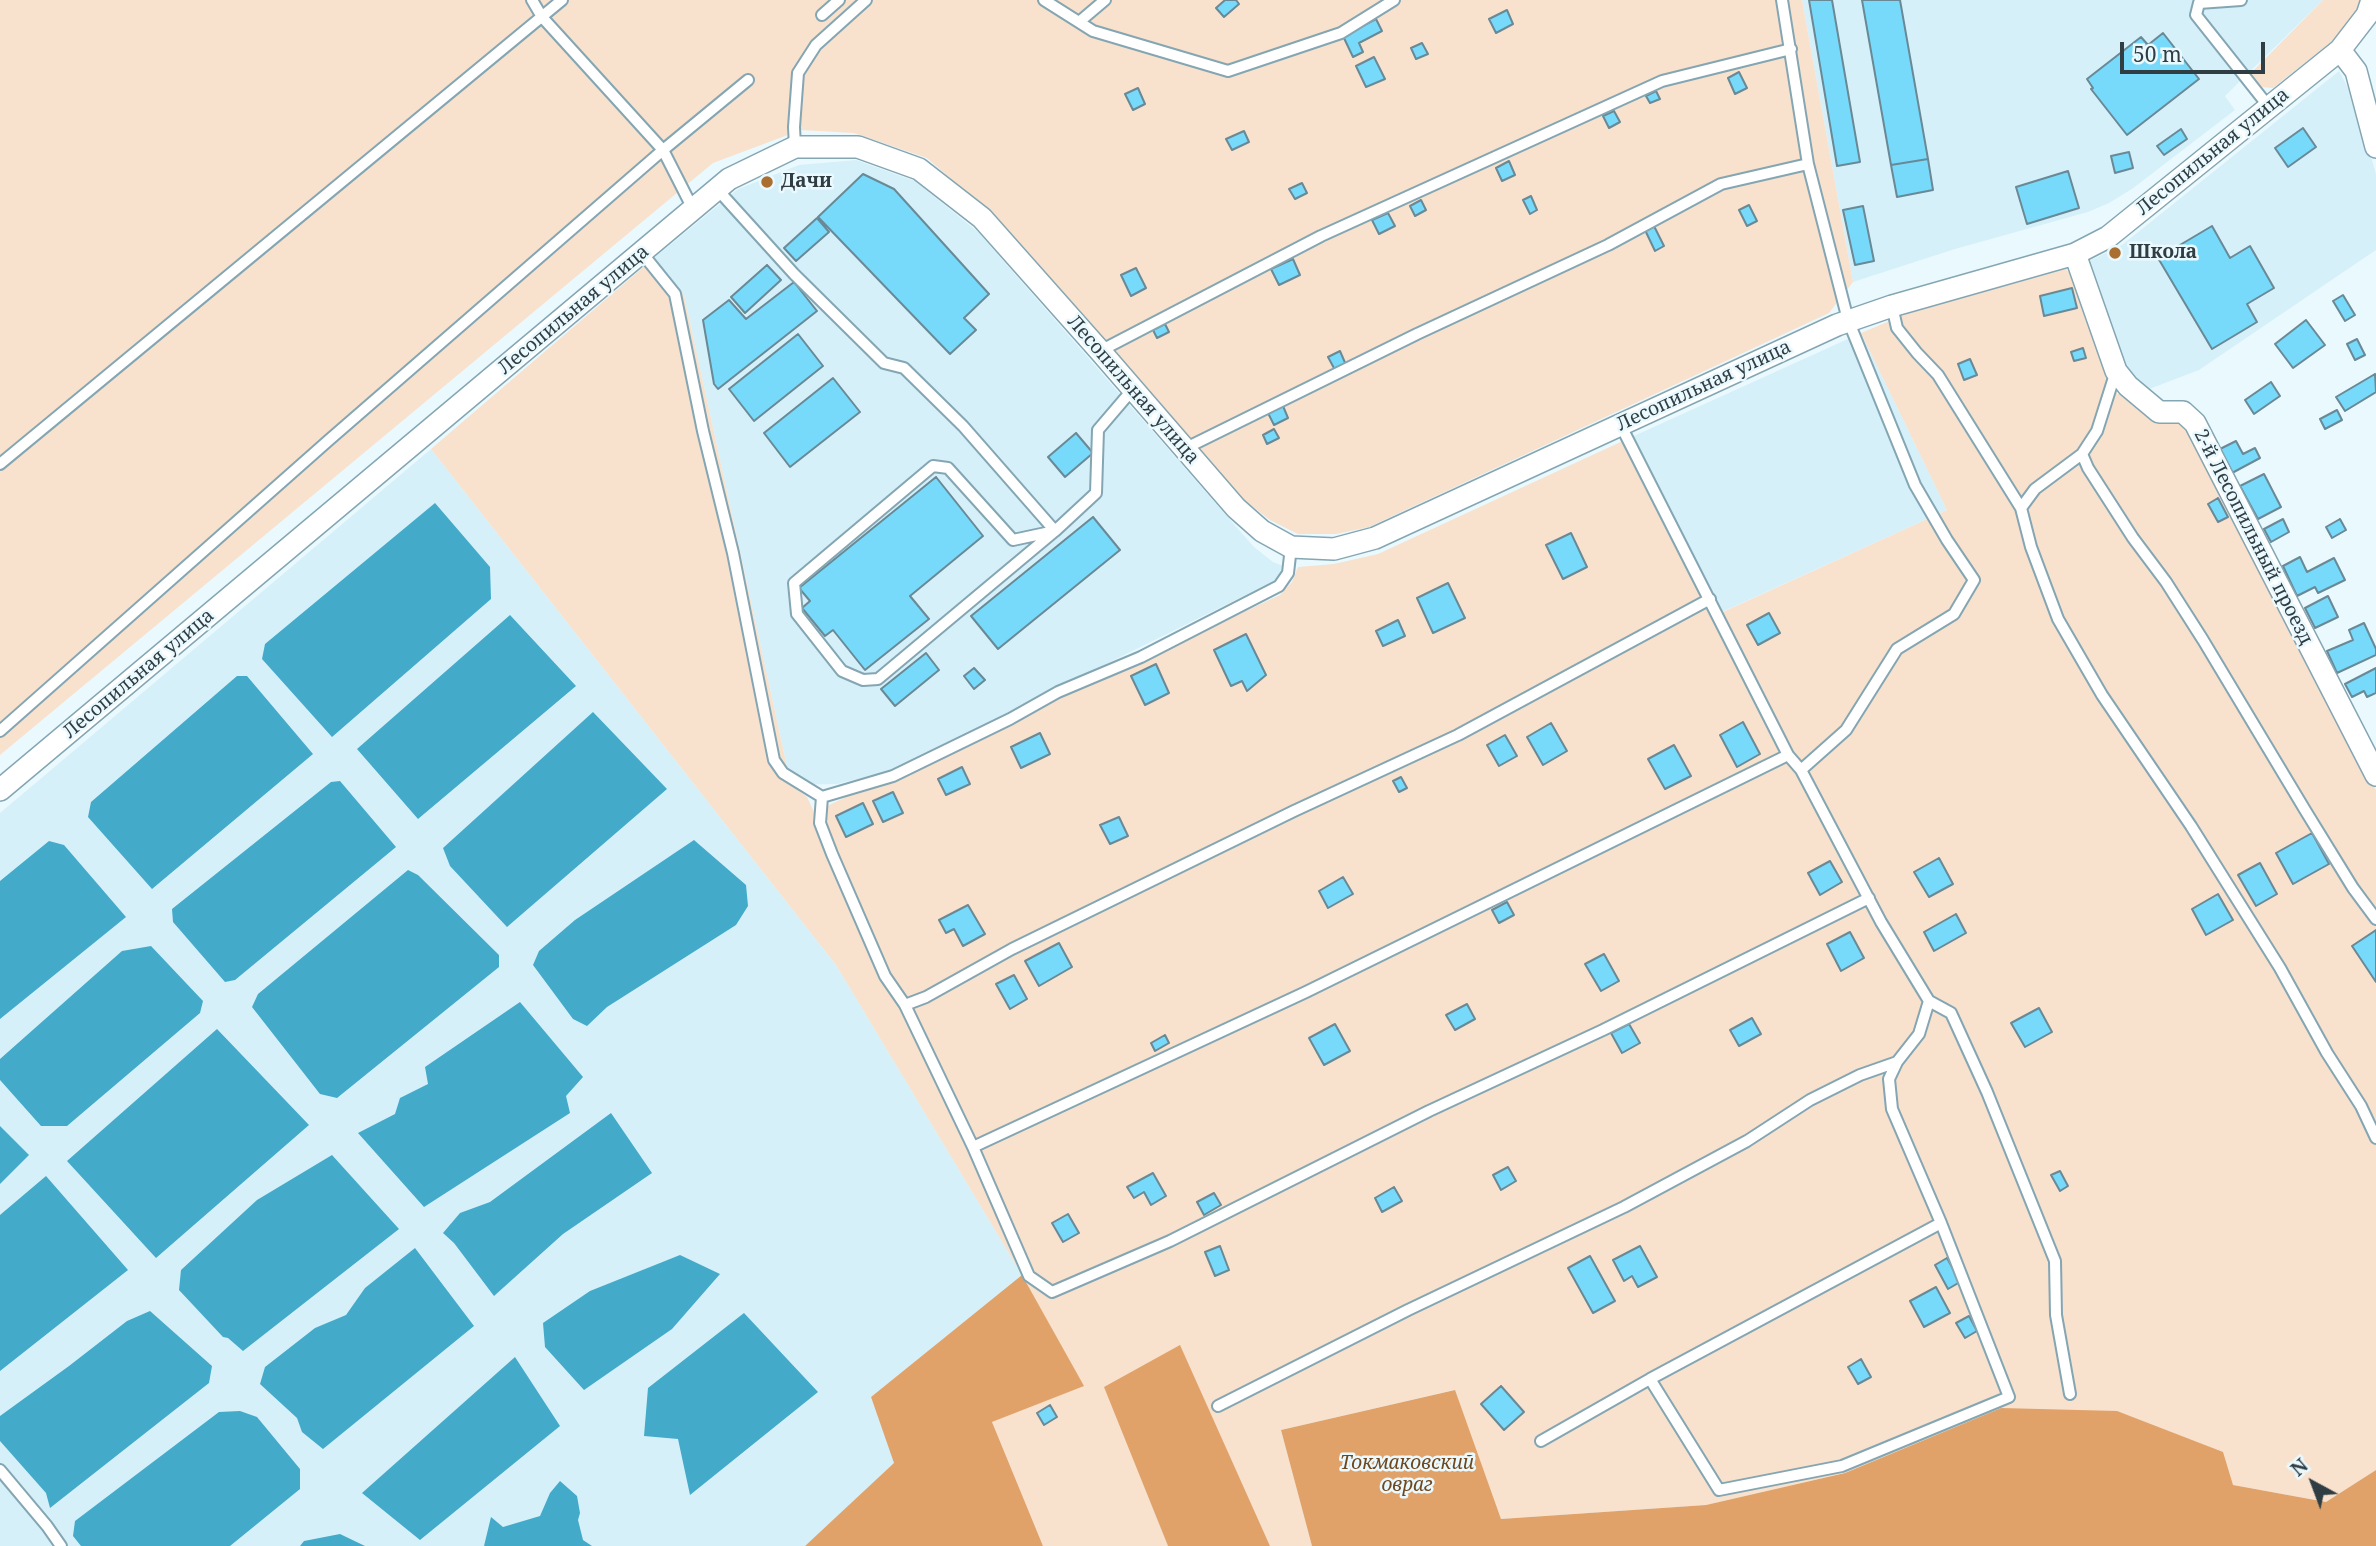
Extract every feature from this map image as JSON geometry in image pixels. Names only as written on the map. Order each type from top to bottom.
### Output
[{"type":"street","name":"Лесопильная улица","points":[[0,790],[717,189],[739,173],[795,147],[858,147],[919,169],[982,218],[1236,508],[1262,531],[1291,547],[1334,549],[1375,537],[1848,320],[2075,254],[2108,237],[2340,50],[2367,15],[2372,0]]},
{"type":"street","points":[[2340,50],[2356,71],[2376,147]]},
{"type":"street","name":"2-й Лесопильный проезд","points":[[2075,254],[2116,371],[2127,386],[2159,412],[2183,412],[2195,424],[2376,775]]},
{"type":"lane","points":[[532,0],[542,17],[663,150],[693,209]]},
{"type":"lane","points":[[0,464],[562,0]]},
{"type":"lane","points":[[822,15],[839,0]]},
{"type":"lane","points":[[795,147],[799,73],[816,45],[866,0]]},
{"type":"lane","points":[[1044,0],[1093,31],[1228,71],[1341,33],[1394,0]]},
{"type":"lane","points":[[1079,22],[1105,0]]},
{"type":"lane","points":[[1782,0],[1808,164],[1848,320],[1915,485],[1974,580],[1954,614],[1897,649],[1846,730],[1801,770]]},
{"type":"lane","points":[[2241,0],[2199,3],[2196,15],[2269,107]]},
{"type":"lane","points":[[1100,351],[1321,236],[1662,81],[1791,49]]},
{"type":"lane","points":[[0,731],[329,440],[663,150],[748,80]]},
{"type":"lane","points":[[1184,449],[1417,334],[1608,245],[1721,184],[1808,164]]},
{"type":"lane","points":[[717,189],[794,274],[884,363],[904,368],[963,426],[1055,531]]},
{"type":"lane","points":[[642,253],[675,295],[733,553],[774,760],[783,774],[822,797],[893,776],[1010,719],[1058,692],[1141,657],[1279,586],[1288,573],[1291,547]]},
{"type":"lane","points":[[1892,306],[1897,328],[1938,375],[2021,508],[2031,547],[2058,619],[2102,695],[2191,826],[2280,968],[2327,1053],[2361,1106],[2376,1139]]},
{"type":"lane","points":[[2021,508],[2035,489],[2082,454],[2097,431],[2116,371]]},
{"type":"lane","points":[[1055,531],[1013,540],[948,468],[933,466],[794,583],[795,610],[842,671],[863,680],[878,679],[1055,531],[1096,493],[1098,430],[1133,389]]},
{"type":"lane","points":[[1620,425],[1788,755],[1801,770],[1881,922],[1929,1000],[1951,1013],[1987,1092],[2055,1261],[2056,1315],[2070,1394]]},
{"type":"lane","points":[[2082,454],[2133,538],[2203,640],[2353,888],[2376,919]]},
{"type":"lane","points":[[905,1005],[926,997],[1012,949],[1294,811],[1458,735],[1710,599]]},
{"type":"lane","points":[[973,1147],[1306,992],[1788,755]]},
{"type":"lane","points":[[822,797],[820,823],[885,976],[905,1005],[973,1147],[1029,1276],[1052,1292],[1170,1241],[1429,1111],[1603,1030],[1870,898]]},
{"type":"lane","points":[[1650,1379],[1719,1490],[1842,1466],[2009,1397],[1941,1223],[1892,1110],[1889,1079],[1897,1062],[1919,1034],[1929,1000]]},
{"type":"lane","points":[[1218,1406],[1408,1310],[1624,1207],[1747,1141],[1810,1100],[1860,1075],[1897,1062]]},
{"type":"lane","points":[[1542,1441],[1650,1379],[1941,1223]]},
{"type":"lane","points":[[0,1470],[61,1546]]},
{"type":"shaded area","points":[[0,0],[1802,0],[1853,282],[1829,313],[1369,527],[1336,534],[1298,534],[1270,520],[1243,499],[990,213],[927,158],[854,133],[801,130],[713,163],[0,755]]},
{"type":"shaded area","points":[[1802,0],[2323,0],[2225,96],[2235,110],[2132,189],[2109,203],[2088,212],[1955,249],[1853,282]]},
{"type":"shaded area","points":[[2323,0],[2361,0],[2358,10],[2331,42],[2273,88],[2262,87],[2250,74]]},
{"type":"shaded area","points":[[2339,71],[2355,101],[2376,174],[2376,250],[2199,370],[2144,391],[2122,366],[2087,262],[2122,245]]},
{"type":"shaded area","points":[[856,160],[915,181],[978,232],[1254,547],[1273,562],[1283,566],[1278,579],[890,771],[837,784],[791,785],[684,295],[654,258],[738,189],[799,165]]},
{"type":"shaded area","points":[[654,258],[684,295],[791,785],[807,797],[814,812],[1280,595],[1292,582],[1298,567],[1334,564],[1378,554],[1625,440],[1712,617],[1947,510],[1861,333],[1909,313],[2066,269],[2077,283],[2117,394],[2130,395],[2156,419],[2181,424],[2189,432],[2376,790],[2376,1470],[2326,1502],[2233,1485],[2001,1408],[1845,1473],[1706,1505],[1501,1519],[1454,1390],[1281,1430],[1312,1546],[1270,1546],[1180,1346],[1105,1387],[1168,1546],[1043,1546],[992,1422],[1083,1386],[1022,1275],[836,965],[431,449]]},
{"type":"shaded area","points":[[1861,333],[1947,510],[1711,617],[1625,440]]},
{"type":"shaded area","points":[[431,449],[836,965],[1022,1275],[871,1397],[895,1463],[805,1546],[0,1546],[0,813]]},
{"type":"green space","points":[[1022,1275],[1084,1386],[992,1422],[1043,1546],[805,1546],[894,1463],[871,1397]]},
{"type":"green space","points":[[1180,1345],[1270,1546],[1168,1546],[1104,1387]]},
{"type":"green space","name":"Токмаковский овраг","points":[[1455,1390],[1501,1519],[1706,1505],[1845,1473],[2001,1408],[2117,1411],[2223,1452],[2233,1485],[2326,1502],[2376,1470],[2376,1546],[1312,1546],[1281,1430]]},
{"type":"water","points":[[435,503],[490,567],[491,599],[332,737],[262,659],[265,644]]},
{"type":"water","points":[[510,615],[576,686],[418,819],[357,749]]},
{"type":"water","points":[[237,676],[247,676],[313,754],[152,889],[88,817],[91,802]]},
{"type":"water","points":[[593,712],[667,789],[507,927],[450,866],[443,848]]},
{"type":"water","points":[[340,781],[396,847],[235,980],[225,982],[173,922],[172,909],[331,782]]},
{"type":"water","points":[[694,840],[746,885],[748,906],[736,925],[607,1007],[587,1026],[573,1019],[533,965],[539,951],[575,920]]},
{"type":"water","points":[[49,841],[64,845],[126,917],[0,1019],[0,881]]},
{"type":"water","points":[[408,870],[418,875],[499,955],[499,967],[337,1098],[320,1094],[252,1007],[258,994]]},
{"type":"water","points":[[151,946],[203,1001],[200,1013],[67,1126],[41,1126],[0,1080],[0,1059],[122,951]]},
{"type":"water","points":[[520,1002],[583,1077],[566,1096],[570,1113],[424,1207],[358,1133],[395,1114],[400,1098],[428,1084],[425,1067]]},
{"type":"water","points":[[217,1029],[309,1125],[156,1258],[67,1161]]},
{"type":"water","points":[[611,1113],[652,1173],[563,1234],[494,1296],[454,1243],[443,1233],[460,1213],[490,1202]]},
{"type":"water","points":[[0,1126],[29,1155],[0,1184]]},
{"type":"water","points":[[332,1155],[399,1229],[243,1351],[223,1337],[179,1290],[181,1270],[257,1200]]},
{"type":"water","points":[[46,1176],[128,1270],[0,1371],[0,1215]]},
{"type":"water","points":[[415,1248],[474,1326],[323,1449],[302,1432],[297,1418],[260,1384],[265,1367],[315,1328],[346,1315],[365,1288]]},
{"type":"water","points":[[680,1255],[720,1274],[672,1329],[584,1390],[545,1347],[543,1323],[590,1291]]},
{"type":"water","points":[[150,1311],[212,1366],[209,1383],[50,1508],[46,1493],[0,1441],[0,1416],[127,1321]]},
{"type":"water","points":[[744,1313],[818,1392],[690,1495],[678,1439],[644,1436],[648,1388]]},
{"type":"water","points":[[515,1357],[560,1426],[420,1540],[362,1493]]},
{"type":"water","points":[[240,1411],[257,1417],[300,1469],[300,1489],[230,1546],[81,1546],[73,1536],[75,1521],[219,1412]]},
{"type":"water","points":[[560,1481],[577,1496],[580,1513],[578,1520],[583,1540],[592,1546],[484,1546],[491,1517],[503,1527],[540,1516],[550,1493]]},
{"type":"water","points":[[340,1534],[365,1546],[300,1546],[304,1541]]},
{"type":"building","points":[[1225,0],[1236,0],[1239,4],[1224,17],[1216,8]]},
{"type":"building","points":[[1809,0],[1832,0],[1860,162],[1837,166]]},
{"type":"building","points":[[1862,0],[1900,0],[1928,159],[1891,165]]},
{"type":"building","points":[[1507,10],[1513,24],[1496,33],[1489,19]]},
{"type":"building","points":[[1376,19],[1382,31],[1359,43],[1363,52],[1353,57],[1343,36]]},
{"type":"building","points":[[2163,33],[2199,79],[2127,135],[2091,89],[2093,88],[2087,79],[2141,37],[2148,45]]},
{"type":"building","points":[[1422,43],[1428,54],[1416,59],[1411,48]]},
{"type":"building","points":[[1374,57],[1385,79],[1366,87],[1356,66]]},
{"type":"building","points":[[1739,72],[1747,88],[1735,94],[1728,78]]},
{"type":"building","points":[[1138,88],[1145,104],[1133,110],[1125,94]]},
{"type":"building","points":[[1656,91],[1660,99],[1650,103],[1646,96]]},
{"type":"building","points":[[1614,111],[1620,122],[1609,128],[1603,116]]},
{"type":"building","points":[[2303,128],[2316,147],[2288,167],[2275,148]]},
{"type":"building","points":[[2181,129],[2187,139],[2164,155],[2157,146]]},
{"type":"building","points":[[1244,131],[1249,142],[1232,150],[1226,139]]},
{"type":"building","points":[[2129,152],[2133,168],[2115,173],[2111,156]]},
{"type":"building","points":[[1928,159],[1933,190],[1897,197],[1891,165]]},
{"type":"building","points":[[1509,161],[1515,175],[1502,181],[1496,168]]},
{"type":"building","points":[[2068,171],[2079,208],[2027,224],[2016,187]]},
{"type":"building","points":[[863,174],[894,189],[989,294],[964,318],[976,330],[950,354],[818,217]]},
{"type":"building","points":[[1302,183],[1307,193],[1295,199],[1289,189]]},
{"type":"building","points":[[1531,196],[1537,210],[1530,214],[1523,200]]},
{"type":"building","points":[[1421,200],[1426,210],[1415,216],[1410,206]]},
{"type":"building","points":[[1749,205],[1757,221],[1747,226],[1739,210]]},
{"type":"building","points":[[1863,206],[1874,261],[1855,265],[1843,210]]},
{"type":"building","points":[[1388,213],[1395,226],[1379,234],[1372,220]]},
{"type":"building","points":[[817,218],[829,232],[796,261],[784,248]]},
{"type":"building","points":[[1654,226],[1664,246],[1655,251],[1645,230]]},
{"type":"building","points":[[2212,226],[2230,258],[2250,246],[2274,288],[2247,304],[2257,322],[2212,349],[2158,258]]},
{"type":"building","points":[[1293,259],[1300,275],[1279,285],[1271,269]]},
{"type":"building","points":[[767,265],[781,280],[745,313],[731,297]]},
{"type":"building","points":[[1136,268],[1146,288],[1131,296],[1121,275]]},
{"type":"building","points":[[794,282],[817,311],[718,389],[714,384],[703,320],[729,300],[746,319]]},
{"type":"building","points":[[2072,288],[2077,308],[2044,316],[2040,296]]},
{"type":"building","points":[[2343,295],[2355,315],[2345,321],[2333,301]]},
{"type":"building","points":[[2306,320],[2325,345],[2293,368],[2275,344]]},
{"type":"building","points":[[1165,324],[1169,332],[1157,338],[1153,330]]},
{"type":"building","points":[[798,334],[823,366],[754,421],[729,389]]},
{"type":"building","points":[[2357,339],[2365,355],[2355,360],[2347,344]]},
{"type":"building","points":[[2083,348],[2086,358],[2074,361],[2071,352]]},
{"type":"building","points":[[1340,351],[1346,365],[1335,370],[1328,357]]},
{"type":"building","points":[[1970,359],[1977,375],[1964,380],[1958,364]]},
{"type":"building","points":[[2375,374],[2376,392],[2345,411],[2336,397]]},
{"type":"building","points":[[833,378],[860,412],[790,467],[764,433]]},
{"type":"building","points":[[2271,382],[2280,396],[2254,414],[2245,400]]},
{"type":"building","points":[[1283,406],[1288,418],[1274,425],[1268,413]]},
{"type":"building","points":[[2337,410],[2342,420],[2325,429],[2320,419]]},
{"type":"building","points":[[1274,429],[1279,438],[1267,444],[1263,435]]},
{"type":"building","points":[[1076,433],[1093,453],[1065,477],[1048,457]]},
{"type":"building","points":[[2236,441],[2243,454],[2255,448],[2260,458],[2232,473],[2220,449]]},
{"type":"building","points":[[2264,474],[2281,507],[2258,519],[2240,486]]},
{"type":"building","points":[[936,477],[983,536],[910,596],[929,619],[865,670],[833,630],[825,636],[802,608],[810,601],[799,588]]},
{"type":"building","points":[[2218,498],[2228,517],[2218,522],[2208,504]]},
{"type":"building","points":[[1093,517],[1120,550],[998,649],[971,616]]},
{"type":"building","points":[[2283,519],[2289,532],[2271,542],[2264,529]]},
{"type":"building","points":[[2340,519],[2346,530],[2332,538],[2326,527]]},
{"type":"building","points":[[1571,533],[1587,567],[1563,579],[1546,545]]},
{"type":"building","points":[[2300,557],[2307,572],[2334,558],[2345,580],[2318,593],[2315,587],[2297,596],[2283,566]]},
{"type":"building","points":[[1448,583],[1465,618],[1433,633],[1417,598]]},
{"type":"building","points":[[2328,596],[2338,617],[2315,628],[2305,608]]},
{"type":"building","points":[[1769,613],[1780,633],[1758,645],[1747,625]]},
{"type":"building","points":[[1398,620],[1405,636],[1383,646],[1376,631]]},
{"type":"building","points":[[2364,623],[2376,649],[2376,655],[2337,673],[2327,651],[2353,640],[2349,630]]},
{"type":"building","points":[[1246,634],[1266,675],[1247,691],[1242,681],[1231,686],[1214,650]]},
{"type":"building","points":[[926,653],[939,670],[895,706],[881,689]]},
{"type":"building","points":[[1156,664],[1169,693],[1145,705],[1131,676]]},
{"type":"building","points":[[974,668],[985,680],[974,689],[964,676]]},
{"type":"building","points":[[2376,668],[2376,693],[2367,697],[2364,691],[2352,697],[2345,684]]},
{"type":"building","points":[[1743,722],[1760,754],[1737,767],[1720,735]]},
{"type":"building","points":[[1551,723],[1567,751],[1543,765],[1527,737]]},
{"type":"building","points":[[1040,733],[1050,754],[1021,768],[1011,747]]},
{"type":"building","points":[[1505,735],[1517,756],[1499,766],[1487,745]]},
{"type":"building","points":[[1674,745],[1691,776],[1665,789],[1648,759]]},
{"type":"building","points":[[962,767],[970,784],[946,795],[938,779]]},
{"type":"building","points":[[1401,777],[1407,788],[1399,792],[1393,781]]},
{"type":"building","points":[[893,792],[903,813],[883,822],[873,801]]},
{"type":"building","points":[[863,803],[873,824],[846,837],[836,816]]},
{"type":"building","points":[[1119,817],[1128,836],[1110,844],[1100,825]]},
{"type":"building","points":[[2312,833],[2329,864],[2293,884],[2276,853]]},
{"type":"building","points":[[1939,858],[1953,884],[1929,897],[1914,872]]},
{"type":"building","points":[[1830,861],[1842,882],[1820,895],[1808,873]]},
{"type":"building","points":[[2260,863],[2277,894],[2256,906],[2238,875]]},
{"type":"building","points":[[1343,877],[1353,894],[1328,908],[1319,891]]},
{"type":"building","points":[[2218,894],[2233,920],[2206,935],[2192,909]]},
{"type":"building","points":[[1507,902],[1514,915],[1499,923],[1492,910]]},
{"type":"building","points":[[968,905],[985,934],[963,946],[954,929],[946,933],[939,920]]},
{"type":"building","points":[[1956,914],[1966,933],[1934,951],[1924,932]]},
{"type":"building","points":[[2376,930],[2376,982],[2352,946]]},
{"type":"building","points":[[1850,932],[1864,958],[1841,971],[1827,944]]},
{"type":"building","points":[[1059,943],[1072,967],[1039,986],[1025,961]]},
{"type":"building","points":[[1604,954],[1619,981],[1601,991],[1585,964]]},
{"type":"building","points":[[1014,975],[1027,999],[1010,1009],[996,984]]},
{"type":"building","points":[[1467,1004],[1475,1019],[1455,1030],[1446,1015]]},
{"type":"building","points":[[2039,1008],[2052,1032],[2025,1047],[2011,1023]]},
{"type":"building","points":[[1752,1018],[1761,1034],[1739,1046],[1730,1030]]},
{"type":"building","points":[[1335,1024],[1350,1051],[1324,1065],[1309,1038]]},
{"type":"building","points":[[1629,1024],[1640,1043],[1622,1053],[1611,1033]]},
{"type":"building","points":[[1165,1035],[1169,1043],[1155,1051],[1151,1043]]},
{"type":"building","points":[[1508,1167],[1516,1181],[1501,1190],[1493,1175]]},
{"type":"building","points":[[2060,1171],[2068,1186],[2060,1191],[2051,1175]]},
{"type":"building","points":[[1153,1173],[1166,1196],[1151,1205],[1144,1192],[1134,1198],[1127,1187]]},
{"type":"building","points":[[1394,1187],[1402,1201],[1382,1212],[1375,1198]]},
{"type":"building","points":[[1214,1193],[1221,1205],[1204,1215],[1197,1202]]},
{"type":"building","points":[[1068,1214],[1079,1233],[1063,1242],[1052,1223]]},
{"type":"building","points":[[1220,1246],[1229,1270],[1215,1276],[1205,1252]]},
{"type":"building","points":[[1640,1246],[1657,1277],[1638,1287],[1632,1276],[1624,1281],[1613,1260]]},
{"type":"building","points":[[1590,1256],[1615,1301],[1593,1313],[1568,1268]]},
{"type":"building","points":[[1947,1258],[1960,1282],[1948,1289],[1935,1265]]},
{"type":"building","points":[[1936,1287],[1950,1313],[1924,1327],[1910,1301]]},
{"type":"building","points":[[1969,1316],[1977,1331],[1965,1338],[1956,1323]]},
{"type":"building","points":[[1861,1359],[1871,1377],[1858,1384],[1848,1367]]},
{"type":"building","points":[[1501,1386],[1524,1412],[1504,1430],[1481,1404]]},
{"type":"building","points":[[1050,1405],[1057,1417],[1044,1425],[1037,1413]]},
{"type":"place","name":"Дачи","points":[[767,182]]},
{"type":"place","name":"Школа","points":[[2115,253]]}]
